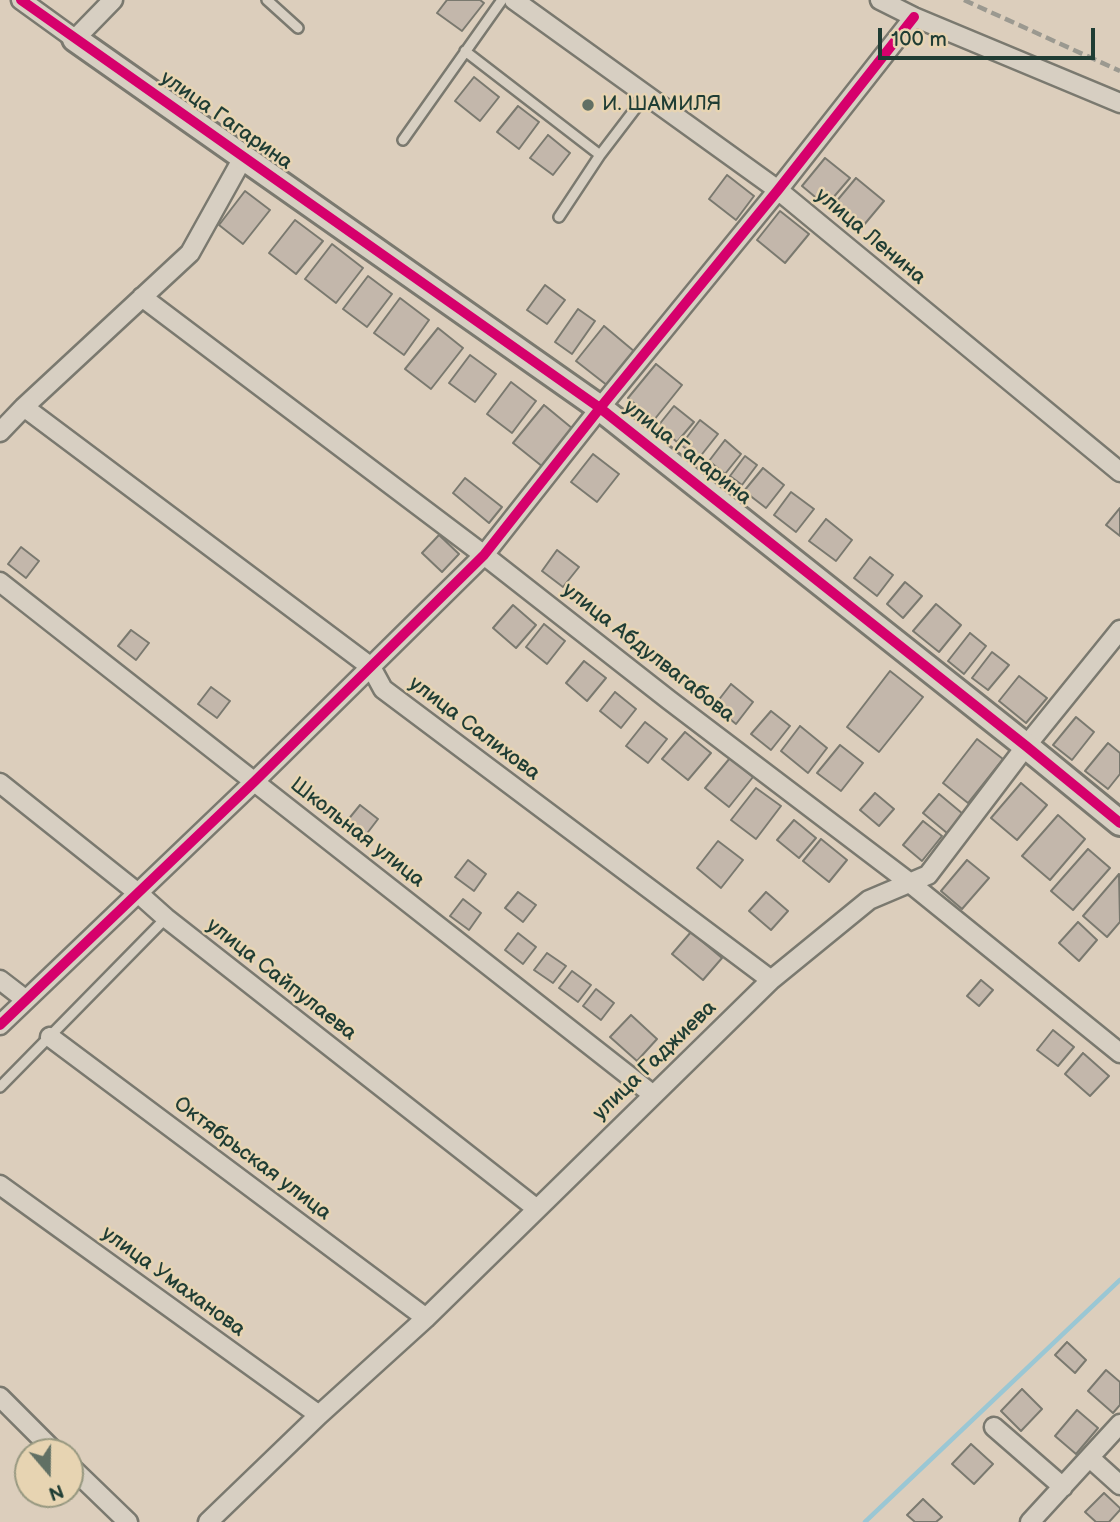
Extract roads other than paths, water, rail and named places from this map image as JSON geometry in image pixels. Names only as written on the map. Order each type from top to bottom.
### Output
[{"type":"street","points":[[21,0],[75,38],[113,0]]},
{"type":"street","name":"улица Ленина","points":[[514,0],[778,190],[1120,472]]},
{"type":"street","points":[[880,0],[914,17],[1120,103]]},
{"type":"street","points":[[0,1025],[255,781],[484,555],[914,17]]},
{"type":"street","name":"улица Гагарина","points":[[75,38],[600,408],[1120,823]]},
{"type":"street","points":[[0,432],[190,253],[244,156]]},
{"type":"street","name":"улица Абдулвагабова","points":[[142,297],[484,555],[909,883],[1120,1053]]},
{"type":"street","name":"улица Салихова","points":[[24,407],[371,667],[383,689],[771,980]]},
{"type":"street","name":"Школьная улица","points":[[0,582],[652,1094]]},
{"type":"street","name":"улица Гаджиева","points":[[208,1522],[319,1415],[426,1318],[771,980],[869,900],[928,875],[1026,746],[1120,630]]},
{"type":"street","name":"улица Сайпулаева","points":[[0,783],[166,918],[537,1209]]},
{"type":"street","points":[[0,980],[26,1000]]},
{"type":"street","name":"Октябрьская улица","points":[[50,1037],[426,1318]]},
{"type":"street","name":"улица Умаханова","points":[[0,1185],[319,1415]]},
{"type":"street","points":[[0,1397],[41,1438]]},
{"type":"street","points":[[1030,1522],[1120,1424]]},
{"type":"street","points":[[994,1427],[1063,1487]]},
{"type":"street","points":[[1090,1458],[1120,1485]]},
{"type":"street","points":[[84,1480],[128,1522]]},
{"type":"lane","points":[[267,0],[298,28]]},
{"type":"lane","points":[[402,140],[502,0]]},
{"type":"lane","points":[[465,51],[600,155]]},
{"type":"lane","points":[[559,217],[600,155],[645,96]]},
{"type":"lane","points":[[0,1087],[166,918]]},
{"type":"waterway","points":[[865,1522],[1120,1280]]},
{"type":"railway","points":[[964,0],[1120,71]]},
{"type":"place","name":"И. ШАМИЛЯ","points":[[588,105]]}]
